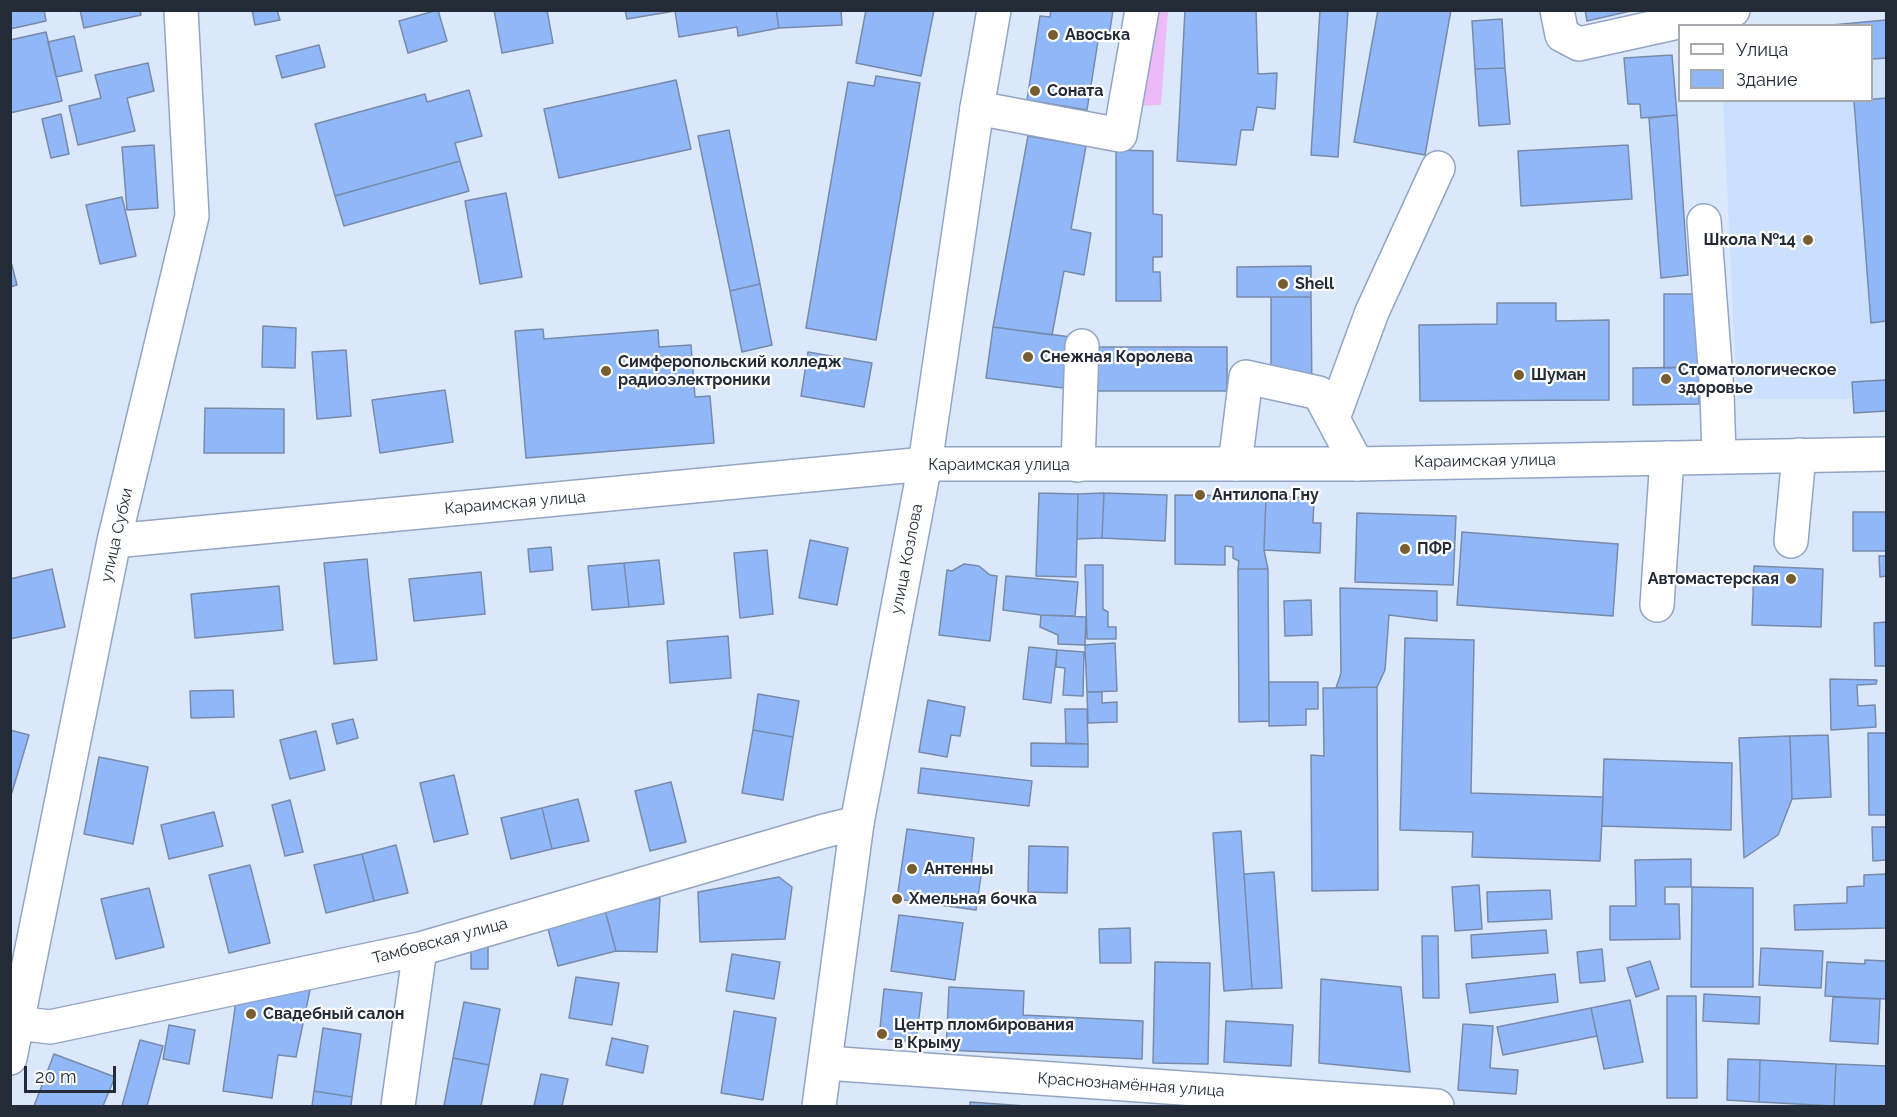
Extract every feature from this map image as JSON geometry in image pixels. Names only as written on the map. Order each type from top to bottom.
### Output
[{"type":"street","name":"улица Субхи","points":[[10,1058],[114,540],[192,216],[180,10]]},
{"type":"street","name":"улица Козлова","points":[[819,1107],[857,823],[925,465],[977,108],[994,10]]},
{"type":"street","points":[[977,108],[1120,135],[1142,10]]},
{"type":"street","points":[[1557,10],[1562,35],[1579,44],[1733,10]]},
{"type":"street","points":[[1333,418],[1372,312],[1437,168]]},
{"type":"street","points":[[1704,221],[1717,393],[1719,457]]},
{"type":"street","points":[[1078,465],[1082,346]]},
{"type":"street","points":[[1235,464],[1246,377],[1319,393],[1357,464]]},
{"type":"street","name":"Караимская улица","points":[[114,540],[925,465],[1357,464],[1887,454]]},
{"type":"street","points":[[1791,541],[1799,455]]},
{"type":"street","points":[[1657,605],[1667,458]]},
{"type":"street","name":"Тамбовская улица","points":[[17,1023],[50,1027],[420,949],[857,823]]},
{"type":"street","points":[[398,1107],[420,949]]},
{"type":"street","name":"Краснознамённая улица","points":[[826,1063],[1437,1107]]},
{"type":"shaded area","points":[[1155,11],[1168,11],[1161,105],[1138,106]]},
{"type":"shaded area","name":"Школа №14","points":[[1886,58],[1886,380],[1852,382],[1853,399],[1737,399],[1723,102],[1873,102],[1873,59]]},
{"type":"building","points":[[10,10],[44,10],[46,21],[10,29]]},
{"type":"building","points":[[80,10],[140,10],[141,15],[84,28]]},
{"type":"building","points":[[252,10],[277,10],[280,20],[255,25]]},
{"type":"building","points":[[438,10],[447,41],[408,53],[399,21]]},
{"type":"building","points":[[494,10],[547,10],[553,43],[502,53]]},
{"type":"building","points":[[625,10],[776,10],[779,28],[738,36],[737,27],[679,37],[675,11],[627,19]]},
{"type":"building","points":[[776,10],[841,10],[842,25],[779,28]]},
{"type":"building","points":[[866,10],[934,10],[921,76],[856,63]]},
{"type":"building","points":[[1051,10],[1113,10],[1109,37],[1099,35],[1087,110],[1027,100],[1040,16],[1050,17]]},
{"type":"building","points":[[1185,10],[1256,10],[1258,74],[1277,73],[1275,109],[1257,107],[1253,130],[1241,130],[1236,165],[1177,161]]},
{"type":"building","points":[[1320,10],[1348,10],[1338,157],[1311,155]]},
{"type":"building","points":[[1378,10],[1451,10],[1425,155],[1354,142]]},
{"type":"building","points":[[1585,10],[1635,10],[1587,21]]},
{"type":"building","points":[[1502,19],[1505,68],[1475,69],[1472,21]]},
{"type":"building","points":[[1886,20],[1886,58],[1873,59],[1873,24],[1843,24]]},
{"type":"building","points":[[46,32],[62,101],[10,113],[10,40]]},
{"type":"building","points":[[74,36],[82,71],[56,77],[48,42]]},
{"type":"building","points":[[319,45],[325,67],[282,78],[276,56]]},
{"type":"building","points":[[1672,55],[1677,115],[1641,118],[1640,104],[1628,104],[1624,58]]},
{"type":"building","points":[[148,63],[154,91],[127,98],[135,131],[78,145],[69,106],[101,98],[95,75]]},
{"type":"building","points":[[1505,68],[1510,124],[1479,126],[1475,69]]},
{"type":"building","points":[[876,76],[920,83],[876,340],[806,328],[848,82],[874,86]]},
{"type":"building","points":[[676,80],[691,149],[559,178],[544,109]]},
{"type":"building","points":[[469,90],[482,136],[455,143],[460,161],[335,196],[315,124],[425,94],[427,102]]},
{"type":"building","points":[[1886,98],[1886,321],[1871,323],[1854,102],[1873,102],[1873,99]]},
{"type":"building","points":[[61,114],[69,154],[51,158],[42,119]]},
{"type":"building","points":[[1677,115],[1688,275],[1661,278],[1649,118]]},
{"type":"building","points":[[729,130],[760,284],[730,291],[698,136]]},
{"type":"building","points":[[1028,136],[1086,146],[1071,229],[1091,233],[1084,275],[1064,271],[1052,335],[993,327]]},
{"type":"building","points":[[154,145],[158,208],[127,210],[122,147]]},
{"type":"building","points":[[1628,145],[1632,199],[1521,206],[1518,151]]},
{"type":"building","points":[[1116,150],[1153,151],[1153,214],[1162,215],[1162,257],[1153,257],[1153,272],[1160,272],[1161,301],[1116,301]]},
{"type":"building","points":[[460,161],[469,191],[344,226],[335,196]]},
{"type":"building","points":[[506,193],[522,277],[480,284],[465,201]]},
{"type":"building","points":[[122,197],[136,256],[100,264],[86,205]]},
{"type":"building","points":[[10,258],[17,285],[10,287]]},
{"type":"building","points":[[1311,266],[1311,297],[1237,297],[1237,267]]},
{"type":"building","points":[[760,284],[772,345],[742,352],[730,291]]},
{"type":"building","points":[[1664,294],[1698,294],[1699,367],[1664,368]]},
{"type":"building","points":[[1271,297],[1311,297],[1312,399],[1271,399]]},
{"type":"building","points":[[1497,303],[1556,303],[1556,321],[1609,320],[1609,400],[1420,401],[1419,325],[1497,324]]},
{"type":"building","points":[[263,326],[296,328],[295,368],[262,367]]},
{"type":"building","name":"Снежная Королева","points":[[993,327],[1071,337],[1063,388],[986,378]]},
{"type":"building","name":"Симферопольский колледж радиоэлектроники","points":[[543,329],[544,339],[658,330],[659,347],[691,345],[695,397],[710,396],[714,443],[526,458],[515,331]]},
{"type":"building","points":[[1095,347],[1227,347],[1227,391],[1095,391]]},
{"type":"building","points":[[346,350],[351,416],[317,419],[312,352]]},
{"type":"building","points":[[808,352],[872,363],[864,407],[801,396]]},
{"type":"building","name":"Стоматологическое здоровье","points":[[1699,367],[1699,404],[1633,405],[1633,368]]},
{"type":"building","points":[[1886,380],[1886,411],[1854,413],[1852,382]]},
{"type":"building","points":[[445,390],[453,442],[380,453],[372,400]]},
{"type":"building","points":[[205,408],[284,409],[284,453],[204,453]]},
{"type":"building","points":[[1039,493],[1078,494],[1076,577],[1036,576]]},
{"type":"building","points":[[1104,493],[1167,495],[1165,541],[1102,538]]},
{"type":"building","points":[[1104,493],[1102,538],[1077,539],[1078,494]]},
{"type":"building","points":[[1175,495],[1266,496],[1264,550],[1268,569],[1238,569],[1239,561],[1233,558],[1233,547],[1225,546],[1225,565],[1175,564]]},
{"type":"building","points":[[1266,496],[1314,498],[1313,523],[1321,523],[1320,553],[1264,550]]},
{"type":"building","points":[[1853,512],[1886,512],[1886,551],[1853,551]]},
{"type":"building","name":"ПФР","points":[[1357,513],[1456,516],[1453,585],[1355,582]]},
{"type":"building","points":[[1462,532],[1618,544],[1613,616],[1457,605]]},
{"type":"building","points":[[810,540],[848,548],[837,605],[799,598]]},
{"type":"building","points":[[551,547],[553,570],[530,572],[528,549]]},
{"type":"building","points":[[767,550],[773,614],[740,618],[734,553]]},
{"type":"building","points":[[1879,556],[1886,556],[1886,576],[1880,577]]},
{"type":"building","points":[[367,559],[377,660],[334,664],[324,563]]},
{"type":"building","points":[[659,560],[664,604],[629,607],[624,563]]},
{"type":"building","points":[[624,563],[629,607],[592,610],[588,566]]},
{"type":"building","points":[[964,564],[979,566],[990,575],[997,576],[990,641],[939,635],[947,570],[952,571]]},
{"type":"building","points":[[1085,565],[1103,565],[1103,609],[1108,612],[1108,627],[1116,627],[1116,639],[1087,639]]},
{"type":"building","points":[[1754,566],[1823,569],[1821,627],[1752,625]]},
{"type":"building","points":[[52,569],[65,627],[10,639],[10,579]]},
{"type":"building","points":[[1238,569],[1268,569],[1269,721],[1239,722]]},
{"type":"building","points":[[481,572],[485,614],[414,621],[409,579]]},
{"type":"building","points":[[1006,576],[1078,582],[1075,616],[1041,615],[1003,610]]},
{"type":"building","points":[[279,586],[283,630],[195,638],[191,594]]},
{"type":"building","points":[[1340,588],[1437,591],[1437,621],[1389,615],[1385,670],[1377,687],[1336,688],[1341,673]]},
{"type":"building","points":[[1311,600],[1312,635],[1285,636],[1284,601]]},
{"type":"building","points":[[1041,615],[1086,617],[1085,645],[1058,644],[1058,635],[1040,627]]},
{"type":"building","points":[[1886,622],[1886,666],[1875,666],[1874,623]]},
{"type":"building","points":[[728,636],[731,678],[670,683],[667,641]]},
{"type":"building","points":[[1405,638],[1474,640],[1471,793],[1603,797],[1600,861],[1472,857],[1473,832],[1400,830]]},
{"type":"building","points":[[1115,643],[1117,691],[1087,692],[1085,645]]},
{"type":"building","points":[[1029,647],[1057,650],[1051,703],[1023,699]]},
{"type":"building","points":[[1057,650],[1084,652],[1083,696],[1063,695],[1065,668],[1056,667]]},
{"type":"building","points":[[1830,679],[1877,680],[1876,684],[1857,685],[1858,706],[1875,705],[1876,727],[1831,730]]},
{"type":"building","points":[[1269,682],[1318,682],[1318,709],[1306,709],[1306,725],[1269,726]]},
{"type":"building","points":[[1377,687],[1378,890],[1312,891],[1311,755],[1324,756],[1323,688]]},
{"type":"building","points":[[233,690],[234,717],[191,718],[190,691]]},
{"type":"building","points":[[1087,692],[1102,692],[1102,703],[1117,702],[1117,722],[1088,723]]},
{"type":"building","points":[[758,694],[799,701],[793,737],[753,730]]},
{"type":"building","points":[[928,700],[965,707],[960,736],[951,735],[947,757],[919,752]]},
{"type":"building","points":[[1065,709],[1087,709],[1088,744],[1066,743]]},
{"type":"building","points":[[353,719],[358,738],[337,744],[332,724]]},
{"type":"building","points":[[10,730],[29,735],[10,799]]},
{"type":"building","points":[[753,730],[793,737],[783,800],[742,793]]},
{"type":"building","points":[[316,731],[325,770],[290,779],[280,740]]},
{"type":"building","points":[[1868,733],[1886,733],[1886,815],[1869,815]]},
{"type":"building","points":[[1828,735],[1831,797],[1792,799],[1790,736]]},
{"type":"building","points":[[1790,736],[1792,799],[1778,835],[1744,858],[1739,738]]},
{"type":"building","points":[[1031,743],[1088,744],[1088,767],[1031,766]]},
{"type":"building","points":[[99,757],[148,767],[133,844],[84,834]]},
{"type":"building","points":[[1604,759],[1732,763],[1731,830],[1602,826]]},
{"type":"building","points":[[921,768],[1032,781],[1029,806],[918,793]]},
{"type":"building","points":[[454,775],[468,834],[434,842],[420,783]]},
{"type":"building","points":[[671,782],[686,842],[650,851],[635,791]]},
{"type":"building","points":[[578,799],[589,841],[552,849],[542,808]]},
{"type":"building","points":[[290,800],[303,852],[285,856],[272,805]]},
{"type":"building","points":[[542,808],[552,849],[511,859],[501,818]]},
{"type":"building","points":[[214,812],[223,846],[169,859],[161,825]]},
{"type":"building","points":[[1872,827],[1886,827],[1886,860],[1873,861]]},
{"type":"building","points":[[907,829],[974,838],[971,867],[982,869],[976,910],[897,899]]},
{"type":"building","points":[[1241,831],[1252,989],[1224,991],[1213,833]]},
{"type":"building","points":[[396,845],[408,893],[374,901],[362,854]]},
{"type":"building","points":[[1029,846],[1068,847],[1067,893],[1028,892]]},
{"type":"building","points":[[362,854],[374,901],[326,913],[314,865]]},
{"type":"building","points":[[1691,859],[1691,887],[1665,887],[1665,904],[1679,904],[1680,939],[1610,940],[1610,906],[1636,906],[1635,860]]},
{"type":"building","points":[[250,865],[270,943],[229,953],[209,875]]},
{"type":"building","points":[[1274,872],[1282,988],[1252,989],[1244,874]]},
{"type":"building","points":[[1886,874],[1886,928],[1795,930],[1794,905],[1847,903],[1847,887],[1864,886],[1864,875]]},
{"type":"building","points":[[779,877],[792,887],[785,939],[700,942],[698,892]]},
{"type":"building","points":[[1479,885],[1482,929],[1455,931],[1452,887]]},
{"type":"building","points":[[1692,887],[1753,888],[1753,987],[1691,987]]},
{"type":"building","points":[[149,888],[164,947],[116,959],[101,899]]},
{"type":"building","points":[[1550,890],[1552,919],[1488,922],[1487,892]]},
{"type":"building","points":[[660,898],[657,952],[616,951],[605,910]]},
{"type":"building","points":[[605,910],[616,951],[558,966],[547,925]]},
{"type":"building","points":[[899,915],[963,923],[955,980],[891,971]]},
{"type":"building","points":[[1130,928],[1131,963],[1100,963],[1099,929]]},
{"type":"building","points":[[1546,930],[1548,953],[1472,958],[1471,935]]},
{"type":"building","points":[[1422,936],[1438,936],[1439,998],[1423,998]]},
{"type":"building","points":[[471,944],[488,944],[488,969],[471,969]]},
{"type":"building","points":[[1761,948],[1823,951],[1821,988],[1759,985]]},
{"type":"building","points":[[1602,949],[1605,981],[1580,983],[1577,952]]},
{"type":"building","points":[[732,954],[780,962],[774,999],[726,991]]},
{"type":"building","points":[[1865,960],[1886,961],[1886,999],[1825,996],[1827,962],[1865,964]]},
{"type":"building","points":[[1650,961],[1659,989],[1636,997],[1627,968]]},
{"type":"building","points":[[1155,962],[1210,963],[1208,1064],[1153,1063]]},
{"type":"building","points":[[1555,974],[1558,1002],[1470,1013],[1466,984]]},
{"type":"building","points":[[576,977],[619,983],[612,1025],[569,1018]]},
{"type":"building","points":[[1321,979],[1401,987],[1410,1072],[1319,1063]]},
{"type":"building","points":[[311,985],[296,1057],[278,1055],[272,1098],[223,1091],[236,1001]]},
{"type":"building","points":[[949,987],[1024,991],[1023,1015],[1143,1021],[1142,1059],[946,1050]]},
{"type":"building","points":[[884,989],[922,993],[916,1042],[879,1038]]},
{"type":"building","points":[[1704,994],[1760,997],[1759,1024],[1703,1021]]},
{"type":"building","points":[[1667,996],[1696,996],[1697,1098],[1667,1098]]},
{"type":"building","points":[[1833,997],[1880,999],[1878,1044],[1830,1041]]},
{"type":"building","points":[[1630,1000],[1643,1062],[1604,1069],[1591,1008]]},
{"type":"building","points":[[464,1002],[500,1009],[489,1065],[453,1058]]},
{"type":"building","points":[[1591,1008],[1597,1036],[1503,1055],[1497,1027]]},
{"type":"building","points":[[734,1011],[776,1018],[763,1100],[721,1093]]},
{"type":"building","points":[[1226,1021],[1293,1025],[1291,1066],[1224,1062]]},
{"type":"building","points":[[1463,1024],[1493,1026],[1490,1068],[1518,1070],[1516,1094],[1458,1090]]},
{"type":"building","points":[[169,1025],[195,1030],[189,1064],[163,1059]]},
{"type":"building","points":[[323,1028],[361,1034],[352,1097],[314,1091]]},
{"type":"building","points":[[612,1038],[648,1046],[643,1073],[606,1065]]},
{"type":"building","points":[[140,1040],[163,1046],[147,1106],[122,1106]]},
{"type":"building","points":[[54,1054],[115,1077],[103,1106],[34,1106]]},
{"type":"building","points":[[453,1058],[489,1065],[481,1106],[444,1106]]},
{"type":"building","points":[[1728,1059],[1760,1060],[1759,1102],[1727,1100]]},
{"type":"building","points":[[1760,1060],[1836,1064],[1834,1106],[1759,1102]]},
{"type":"building","points":[[1836,1064],[1886,1066],[1886,1106],[1834,1106]]},
{"type":"building","points":[[541,1074],[568,1079],[562,1106],[534,1106]]},
{"type":"building","points":[[314,1091],[352,1097],[351,1106],[312,1106]]},
{"type":"building","points":[[970,1102],[1025,1106],[970,1106]]},
{"type":"place","name":"Авоська","points":[[1053,35]]},
{"type":"place","name":"Соната","points":[[1035,91]]},
{"type":"place","name":"Школа №14","points":[[1808,240]]},
{"type":"place","name":"Shell","points":[[1283,284]]},
{"type":"place","name":"Снежная Королева","points":[[1028,357]]},
{"type":"place","name":"Симферопольский колледж радиоэлектроники","points":[[606,371]]},
{"type":"place","name":"Шуман","points":[[1519,375]]},
{"type":"place","name":"Стоматологическое здоровье","points":[[1666,379]]},
{"type":"place","name":"Антилопа Гну","points":[[1200,495]]},
{"type":"place","name":"ПФР","points":[[1405,549]]},
{"type":"place","name":"Автомастерская","points":[[1791,579]]},
{"type":"place","name":"Антенны","points":[[912,869]]},
{"type":"place","name":"Хмельная бочка","points":[[897,899]]},
{"type":"place","name":"Свадебный салон","points":[[251,1014]]},
{"type":"place","name":"Центр пломбирования в Крыму","points":[[882,1034]]}]
